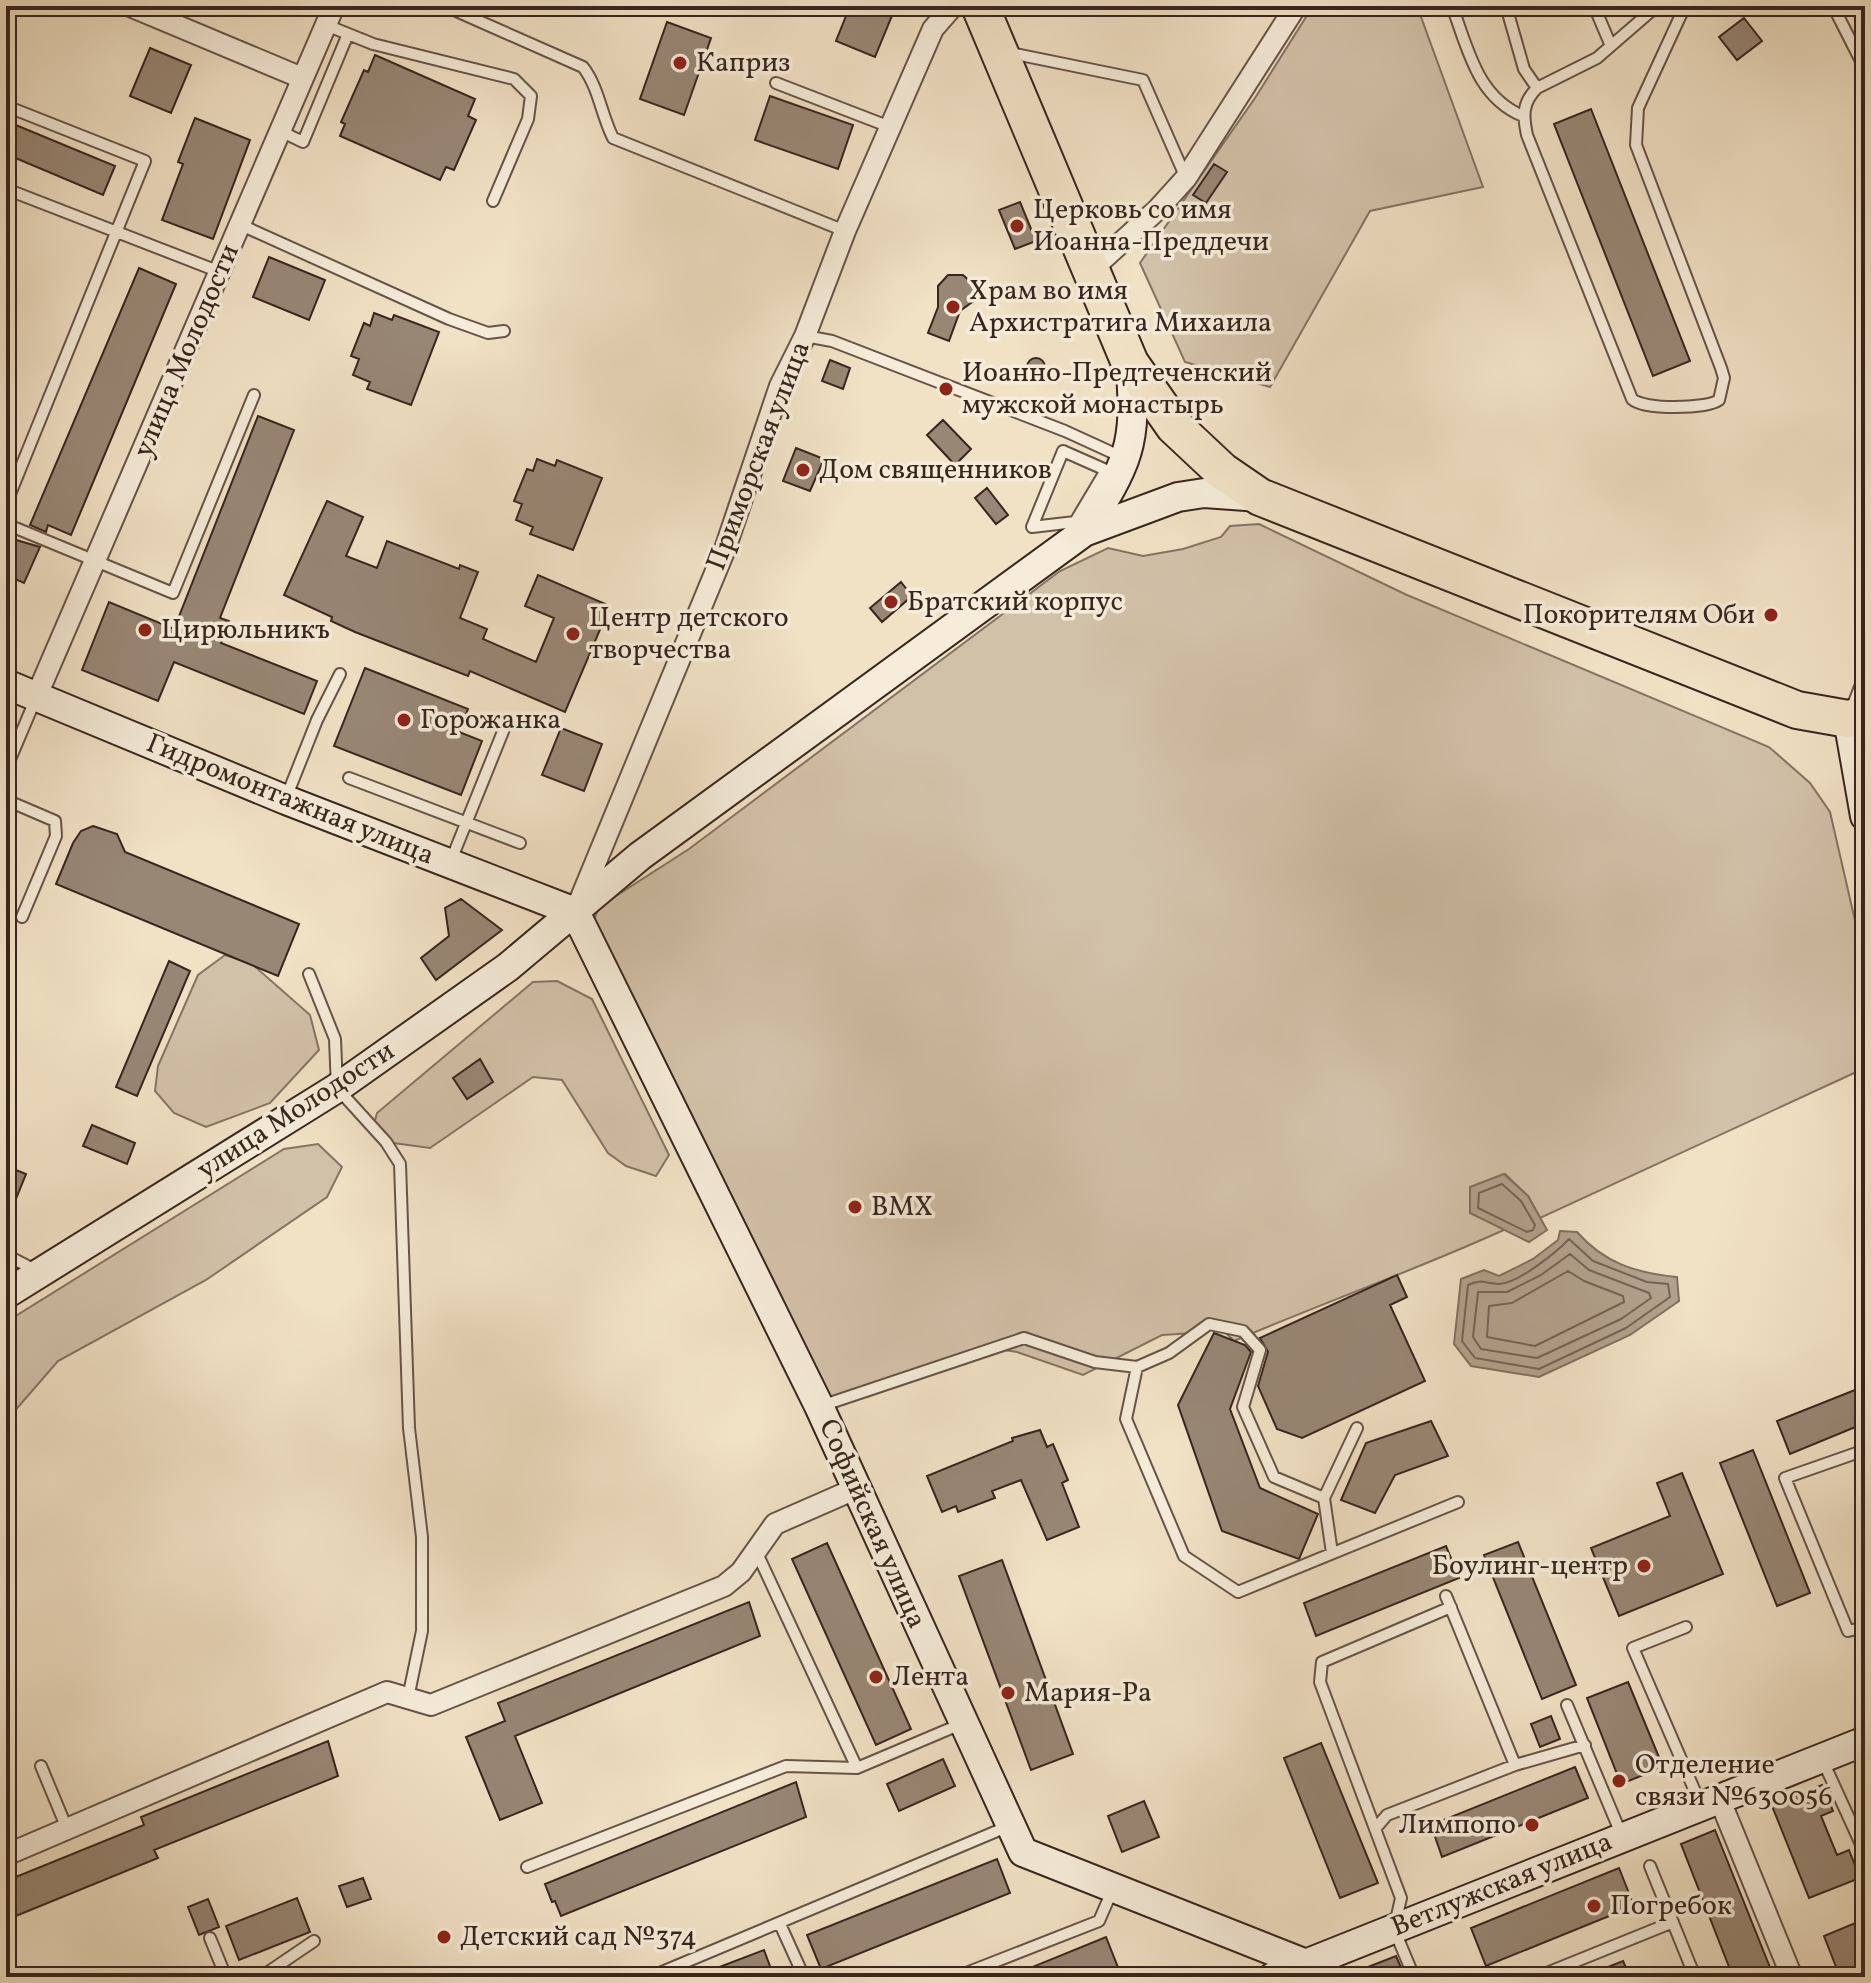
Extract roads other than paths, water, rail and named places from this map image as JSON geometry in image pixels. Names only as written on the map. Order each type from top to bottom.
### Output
[{"type":"highway","points":[[980,6],[1130,363],[1174,426],[1222,471],[1260,497],[1797,710],[1856,717]]},
{"type":"main road","points":[[1084,532],[1108,481],[1127,460],[1134,405],[1130,363]]},
{"type":"main road","points":[[1084,532],[1178,497],[1204,493],[1260,497]]},
{"type":"main road","name":"улица Молодости","points":[[6,1294],[337,1088],[508,967],[627,866],[1084,532]]},
{"type":"main road","name":"Гидромонтажная улица","points":[[6,684],[286,800],[575,912]]},
{"type":"main road","points":[[1856,717],[1865,816]]},
{"type":"main road","name":"Софийская улица","points":[[575,912],[819,1406],[1023,1852],[1309,1971]]},
{"type":"main road","name":"Ветлужская улица","points":[[1273,1977],[1309,1971],[1394,1929],[1865,1741]]},
{"type":"street","points":[[130,6],[302,78]]},
{"type":"street","name":"улица Молодости","points":[[37,695],[334,6]]},
{"type":"street","name":"Приморская улица","points":[[575,912],[725,549],[780,386],[805,336],[845,231],[933,29],[953,6]]},
{"type":"street","points":[[1091,270],[1158,209],[1186,178],[1296,6]]},
{"type":"street","points":[[6,1855],[387,1692],[431,1705],[724,1586],[741,1572],[775,1524],[855,1489]]},
{"type":"street","points":[[1710,1802],[1792,1977]]},
{"type":"lane","points":[[445,6],[583,67],[595,83],[602,116],[613,138],[845,231]]},
{"type":"lane","points":[[1452,6],[1488,93],[1509,110],[1523,116]]},
{"type":"lane","points":[[1506,6],[1524,69],[1537,88]]},
{"type":"lane","points":[[1594,6],[1611,46]]},
{"type":"lane","points":[[1657,6],[1576,72],[1537,88],[1530,95],[1523,116],[1527,135],[1632,399],[1640,405],[1651,406],[1715,403],[1723,391],[1724,378],[1636,145],[1635,127],[1642,96],[1685,6]]},
{"type":"lane","points":[[1833,6],[1865,69]]},
{"type":"lane","points":[[326,25],[407,54],[514,79],[531,96],[528,119],[493,201]]},
{"type":"lane","points":[[279,131],[303,142],[348,34]]},
{"type":"lane","points":[[998,51],[1143,80],[1186,178]]},
{"type":"lane","points":[[776,83],[890,127]]},
{"type":"lane","points":[[6,106],[145,161],[6,504]]},
{"type":"lane","points":[[6,189],[221,272]]},
{"type":"lane","points":[[241,225],[449,319],[488,333],[504,331]]},
{"type":"lane","points":[[805,336],[846,346],[1065,431],[1127,460]]},
{"type":"lane","points":[[6,524],[173,593],[254,395]]},
{"type":"lane","points":[[1063,451],[1106,470],[1108,481],[1075,522],[1032,527],[1063,451]]},
{"type":"lane","points":[[286,800],[317,720],[340,674]]},
{"type":"lane","points":[[1856,717],[1865,674]]},
{"type":"lane","points":[[6,769],[37,695]]},
{"type":"lane","points":[[449,865],[504,729]]},
{"type":"lane","points":[[349,778],[520,843]]},
{"type":"lane","points":[[6,800],[55,821],[56,836],[22,917]]},
{"type":"lane","points":[[309,974],[335,1039],[337,1088],[386,1142],[400,1164],[409,1428],[422,1537],[422,1631],[408,1698]]},
{"type":"lane","points":[[6,1255],[39,1272]]},
{"type":"lane","points":[[819,1406],[1024,1338],[1095,1362],[1137,1367],[1169,1353],[1209,1324],[1243,1331],[1260,1350],[1243,1407],[1274,1477],[1324,1498]]},
{"type":"lane","points":[[1137,1367],[1126,1419],[1184,1556],[1238,1592],[1458,1502]]},
{"type":"lane","points":[[1332,1553],[1324,1498],[1357,1428]]},
{"type":"lane","points":[[1865,1450],[1785,1478],[1848,1631],[1865,1627]]},
{"type":"lane","points":[[756,1551],[857,1768]]},
{"type":"lane","points":[[1446,1596],[1515,1765]]},
{"type":"lane","points":[[1414,1977],[1394,1929],[1401,1898],[1320,1682],[1322,1662],[1451,1607]]},
{"type":"lane","points":[[1686,1627],[1633,1648],[1710,1802]]},
{"type":"lane","points":[[1567,1705],[1622,1836]]},
{"type":"lane","points":[[527,1867],[786,1766],[857,1768],[962,1724]]},
{"type":"lane","points":[[1375,1829],[1387,1815],[1515,1765],[1585,1745]]},
{"type":"lane","points":[[1822,1757],[1860,1830],[1865,1853]]},
{"type":"lane","points":[[41,1766],[68,1831]]},
{"type":"lane","points":[[650,1977],[1010,1825]]},
{"type":"lane","points":[[1650,1866],[1695,1977]]},
{"type":"lane","points":[[956,1977],[1099,1921],[1113,1888]]},
{"type":"lane","points":[[1537,1977],[1673,1922]]},
{"type":"lane","points":[[780,1924],[804,1977]]},
{"type":"lane","points":[[210,1938],[226,1977]]},
{"type":"lane","points":[[261,1977],[314,1941]]},
{"type":"water","points":[[1504,1174],[1528,1196],[1547,1230],[1529,1242],[1470,1213],[1470,1187]]},
{"type":"water","points":[[1560,1231],[1577,1232],[1598,1252],[1622,1265],[1677,1277],[1679,1301],[1630,1335],[1539,1377],[1471,1366],[1454,1344],[1461,1279],[1484,1270],[1499,1276],[1533,1259],[1558,1240]]},
{"type":"place","name":"Каприз","points":[[680,63]]},
{"type":"place","name":"Церковь со имя Иоанна-Преддечи","points":[[1017,226]]},
{"type":"place","name":"Храм во имя Архистратига Михаила","points":[[953,307]]},
{"type":"place","name":"Иоанно-Предтеченский мужской монастырь","points":[[946,389]]},
{"type":"place","name":"Дом священников","points":[[803,470]]},
{"type":"place","name":"Братский корпус","points":[[891,602]]},
{"type":"place","name":"Покорителям Оби","points":[[1771,615]]},
{"type":"place","name":"Цирюльникъ","points":[[145,630]]},
{"type":"place","name":"Центр детского творчества","points":[[573,634]]},
{"type":"place","name":"Горожанка","points":[[404,720]]},
{"type":"place","name":"BMX","points":[[855,1207]]},
{"type":"place","name":"Боулинг-центр","points":[[1644,1566]]},
{"type":"place","name":"Лента","points":[[876,1677]]},
{"type":"place","name":"Мария-Ра","points":[[1008,1693]]},
{"type":"place","name":"Отделение связи №630056","points":[[1619,1781]]},
{"type":"place","name":"Лимпопо","points":[[1532,1825]]},
{"type":"place","name":"Погребок","points":[[1594,1906]]},
{"type":"place","name":"Детский сад №374","points":[[444,1937]]}]
